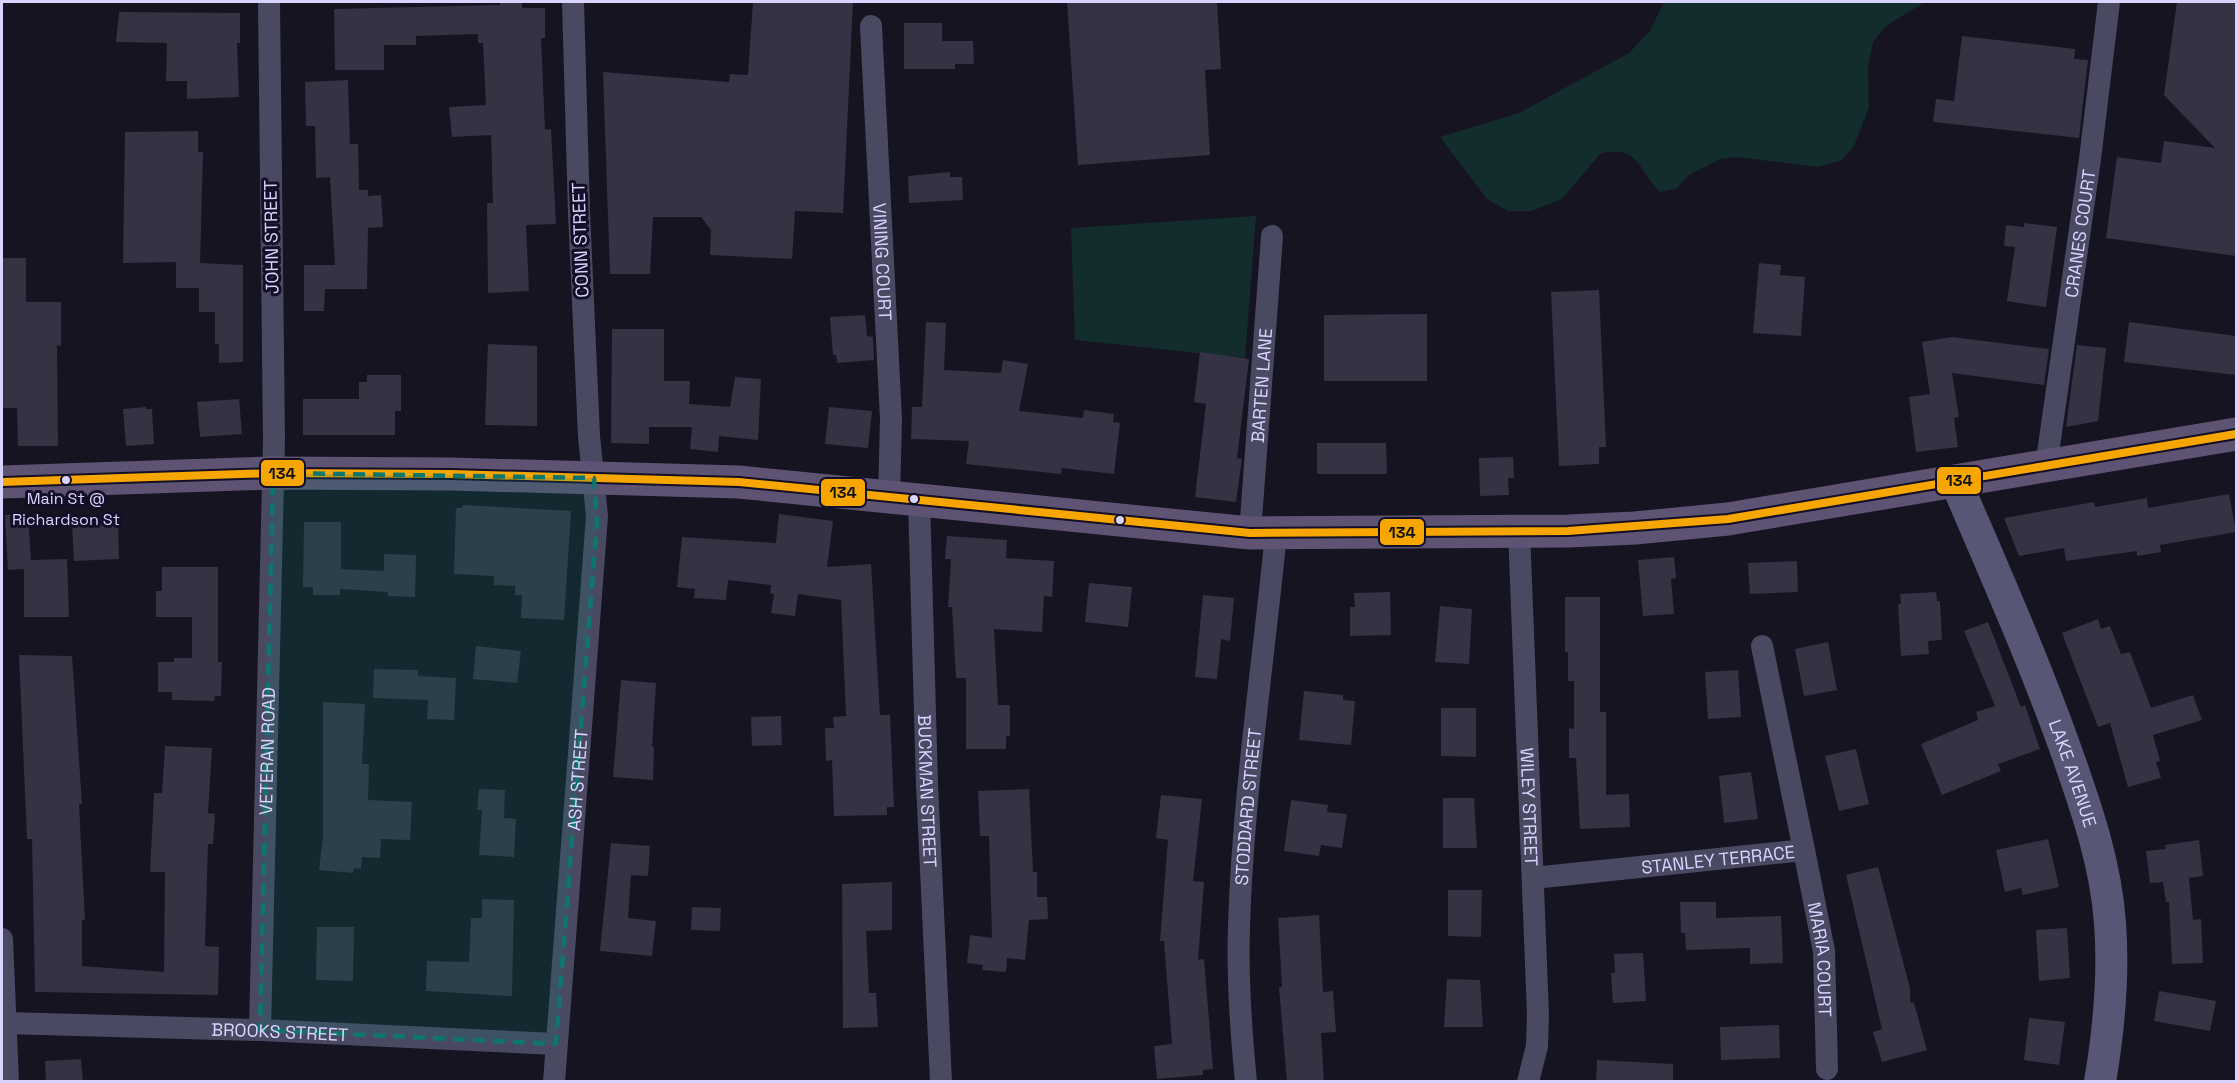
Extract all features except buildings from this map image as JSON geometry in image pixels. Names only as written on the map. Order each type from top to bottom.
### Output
[{"type":"main road","points":[[2,483],[273,473],[594,478],[751,483],[1263,534],[1605,530],[1728,519],[2236,434]]},
{"type":"street","name":"JOHN STREET","points":[[269,2],[273,473]]},
{"type":"street","name":"CONN STREET","points":[[573,2],[580,244],[589,436],[594,478]]},
{"type":"street","name":"CRANES COURT","points":[[2046,466],[2109,2]]},
{"type":"street","name":"VINING COURT","points":[[871,26],[891,419],[904,498]]},
{"type":"street","name":"BARTEN LANE","points":[[1263,534],[1272,236]]},
{"type":"street","name":"VETERAN ROAD","points":[[260,1030],[273,473]]},
{"type":"street","name":"ASH STREET","points":[[554,1082],[597,522],[594,478]]},
{"type":"street","name":"LAKE AVENUE","points":[[1956,482],[2056,722],[2095,836],[2108,906],[2111,956],[2110,1002],[2100,1082]]},
{"type":"street","name":"BUCKMAN STREET","points":[[904,498],[927,784],[941,1082]]},
{"type":"street","name":"WILEY STREET","points":[[1519,531],[1538,1016],[1536,1046],[1528,1082]]},
{"type":"street","name":"STODDARD STREET","points":[[1246,1082],[1239,977],[1239,916],[1263,534]]},
{"type":"street","name":"STANLEY TERRACE","points":[[1533,878],[1804,850],[1762,646]]},
{"type":"street","name":"MARIA COURT","points":[[1804,850],[1824,951],[1827,1069]]},
{"type":"street","points":[[2,939],[8,1082]]},
{"type":"street","name":"BROOKS STREET","points":[[6,1023],[260,1030],[556,1044]]},
{"type":"highlighted area","points":[[273,473],[594,478],[597,522],[556,1044],[260,1030]]},
{"type":"green space","points":[[1664,2],[1925,2],[1886,26],[1873,42],[1868,69],[1869,107],[1854,146],[1842,160],[1819,167],[1736,157],[1721,159],[1689,175],[1676,189],[1660,192],[1631,156],[1614,152],[1601,153],[1562,199],[1532,211],[1508,211],[1487,199],[1440,137],[1519,113],[1629,53],[1650,31]]},
{"type":"green space","points":[[1256,216],[1245,358],[1075,340],[1071,228]]},
{"type":"transit line","name":"134","points":[[2,482],[273,473],[451,474],[739,482],[1250,533],[1568,531],[1728,519],[2236,434]]},
{"type":"place","name":"Main St @ Richardson St","points":[[66,480]]}]
